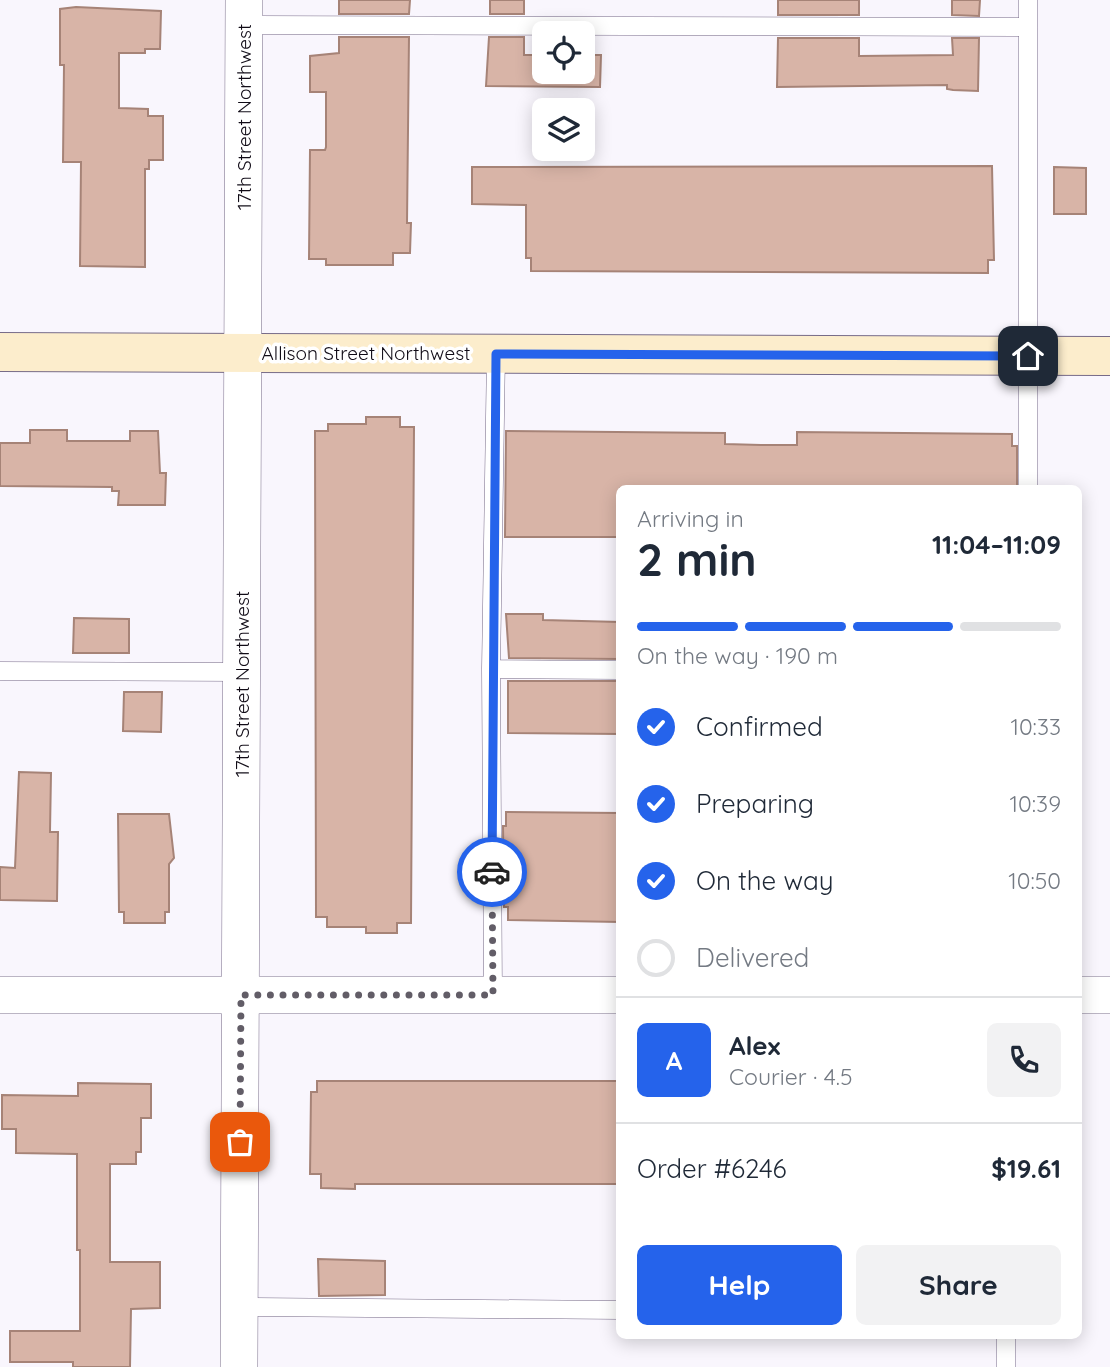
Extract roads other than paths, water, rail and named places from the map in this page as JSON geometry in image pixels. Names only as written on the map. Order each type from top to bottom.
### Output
[{"type":"street","name":"17th Street Northwest","points":[[239,1367],[244,12]]},
{"type":"street","name":"Allison Street Northwest","points":[[0,352],[1110,356]]},
{"type":"street","points":[[0,995],[616,995]]},
{"type":"street","points":[[1082,995],[1110,995]]},
{"type":"lane","points":[[1028,0],[1028,485]]},
{"type":"lane","points":[[244,12],[1028,27]]},
{"type":"lane","points":[[493,995],[491,669],[496,354]]},
{"type":"lane","points":[[491,669],[616,670]]},
{"type":"lane","points":[[0,671],[242,672]]},
{"type":"lane","points":[[239,1307],[616,1310]]},
{"type":"lane","points":[[1006,1339],[1006,1367]]}]
